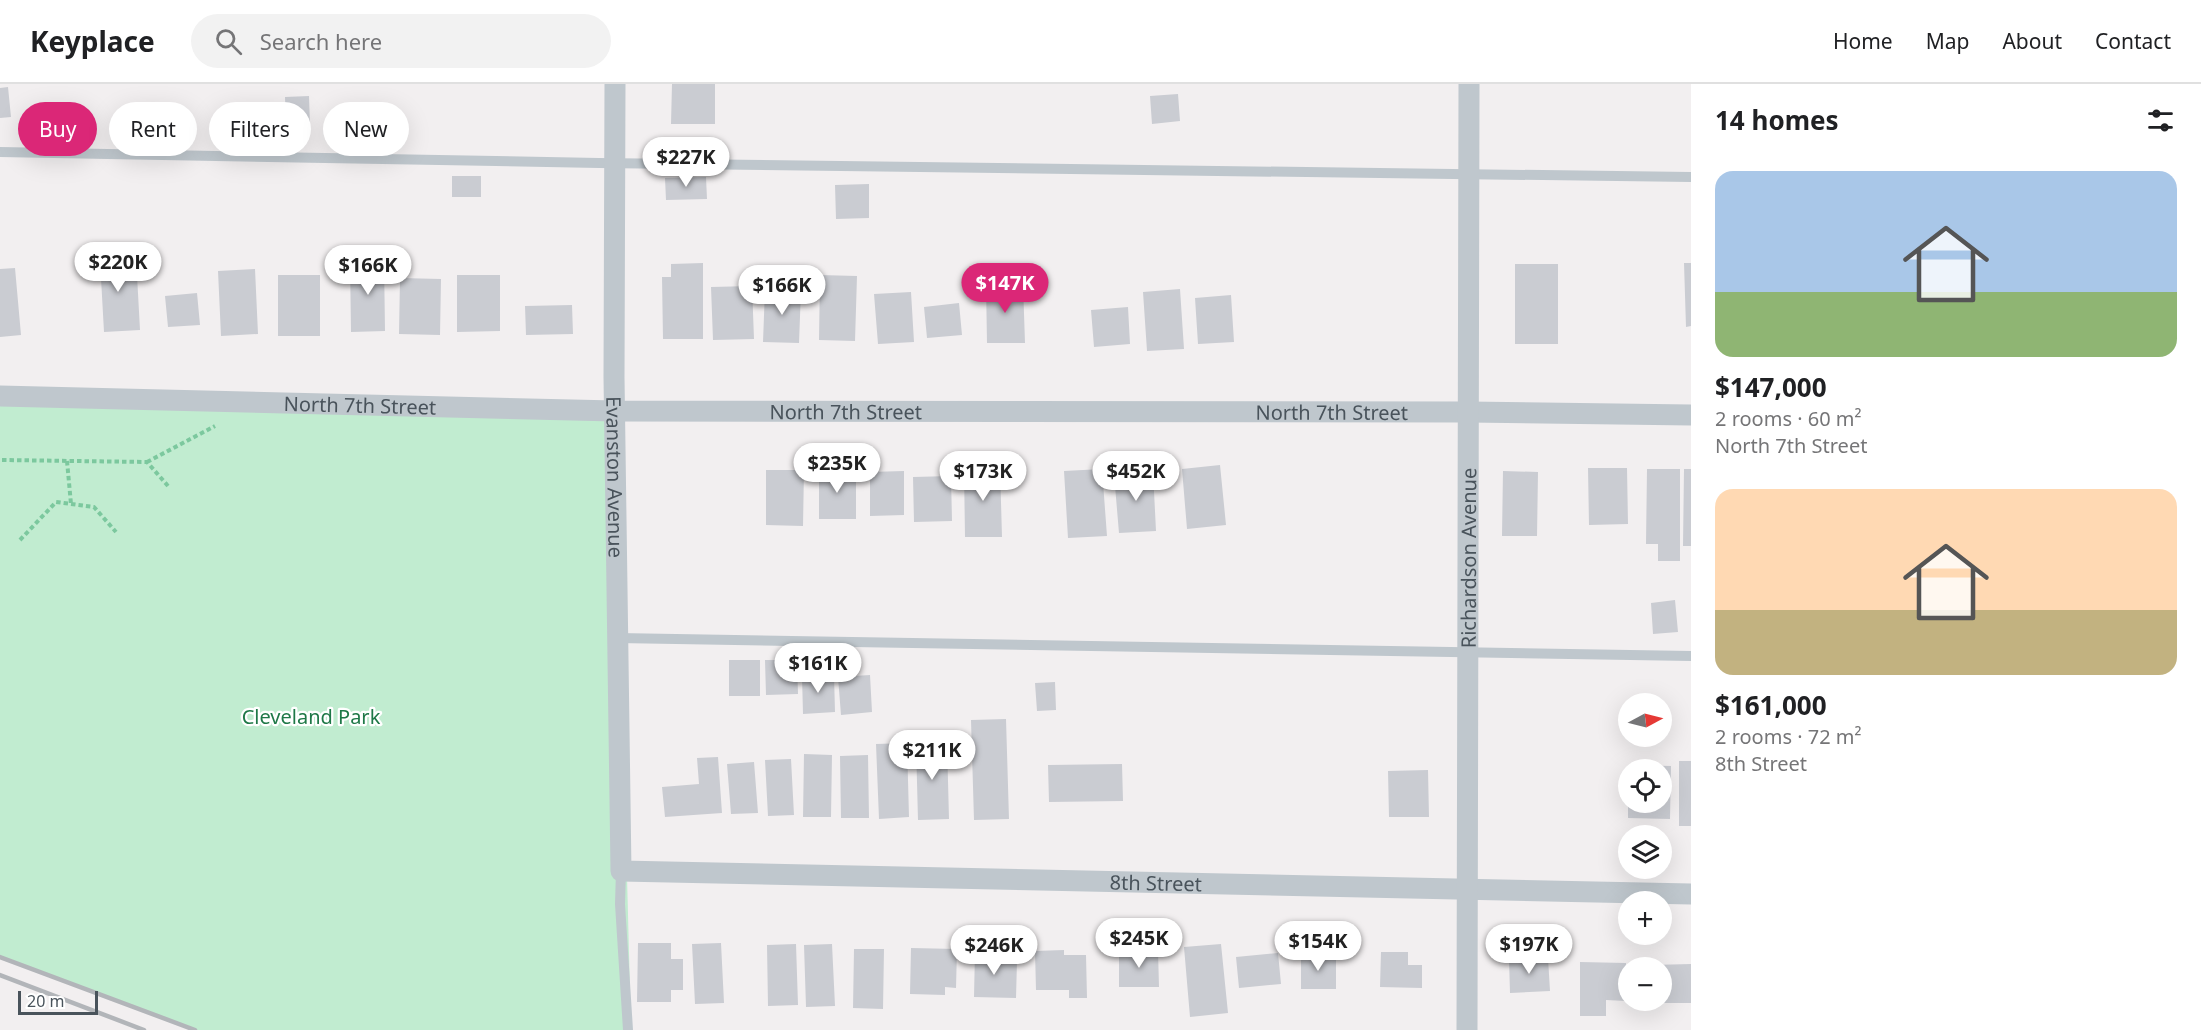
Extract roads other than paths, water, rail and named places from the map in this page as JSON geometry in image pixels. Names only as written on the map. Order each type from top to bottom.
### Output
[{"type":"street","name":"Evanston Avenue","points":[[615,84],[615,411],[621,871]]},
{"type":"street","name":"Richardson Avenue","points":[[1467,1030],[1469,84]]},
{"type":"street","name":"North 7th Street","points":[[0,396],[615,411],[1468,412],[1691,415]]},
{"type":"street","name":"8th Street","points":[[621,871],[1691,894]]},
{"type":"lane","points":[[0,152],[615,163],[1691,177]]},
{"type":"lane","points":[[617,638],[1691,656]]},
{"type":"lane","points":[[621,871],[620,904],[628,1030]]},
{"type":"railway","points":[[0,957],[195,1030]]},
{"type":"railway","points":[[0,975],[144,1030]]},
{"type":"park label","name":"Cleveland Park","points":[[311,716]]}]
